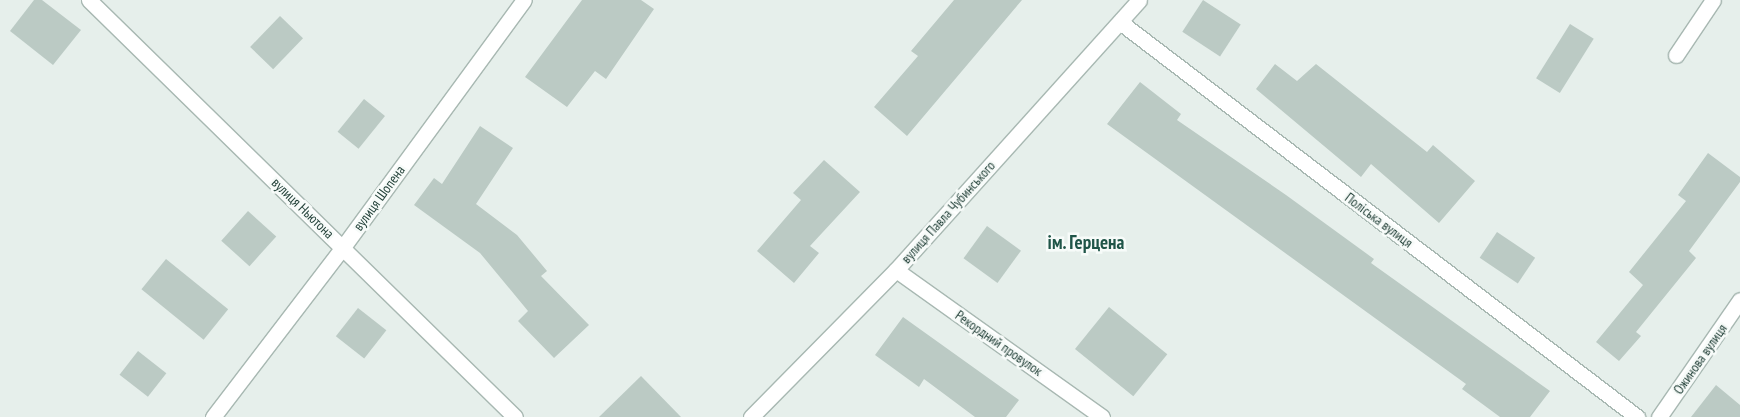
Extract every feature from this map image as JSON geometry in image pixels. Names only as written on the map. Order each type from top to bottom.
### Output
[{"type":"street","name":"вулиця Ньютона","points":[[89,0],[344,247],[515,417]]},
{"type":"street","name":"вулиця Шопена","points":[[213,417],[344,247],[524,0]]},
{"type":"street","name":"вулиця Павла Чубинського","points":[[751,417],[896,270],[1139,0]]},
{"type":"street","points":[[1676,55],[1713,0]]},
{"type":"street","name":"Поліська вулиця","points":[[1120,22],[1637,417]]},
{"type":"street","name":"Рекордний провулок","points":[[896,270],[1102,417]]},
{"type":"street","name":"Ожинова вулиця","points":[[1659,417],[1740,300]]},
{"type":"building","points":[[34,0],[42,0],[81,30],[53,65],[10,31]]},
{"type":"building","points":[[582,0],[641,0],[654,9],[606,79],[595,71],[567,107],[525,77]]},
{"type":"building","points":[[954,0],[1022,0],[907,136],[874,107],[918,56],[911,51]]},
{"type":"building","points":[[1203,0],[1241,25],[1220,56],[1182,32]]},
{"type":"building","points":[[280,16],[303,38],[273,69],[250,47]]},
{"type":"building","points":[[1570,24],[1594,39],[1560,93],[1536,78]]},
{"type":"building","points":[[1275,64],[1297,81],[1316,64],[1427,152],[1433,145],[1475,181],[1439,223],[1371,164],[1361,177],[1256,89]]},
{"type":"building","points":[[1140,82],[1181,114],[1177,120],[1286,195],[1374,259],[1371,263],[1550,391],[1530,417],[1500,417],[1462,389],[1466,384],[1107,124]]},
{"type":"building","points":[[364,99],[385,116],[359,149],[338,132]]},
{"type":"building","points":[[480,126],[513,148],[476,204],[517,235],[547,271],[541,276],[589,325],[554,358],[518,321],[528,311],[480,253],[414,205],[434,178],[442,184]]},
{"type":"building","points":[[1708,153],[1740,177],[1740,182],[1689,251],[1696,258],[1636,332],[1641,336],[1619,361],[1596,342],[1643,285],[1629,272],[1686,201],[1678,195]]},
{"type":"building","points":[[824,160],[860,192],[810,246],[819,253],[794,283],[757,251],[801,200],[793,193]]},
{"type":"building","points":[[248,211],[276,236],[249,266],[221,241]]},
{"type":"building","points":[[987,226],[1021,251],[997,283],[963,258]]},
{"type":"building","points":[[1497,232],[1535,258],[1518,283],[1480,258]]},
{"type":"building","points":[[166,259],[228,309],[204,340],[141,289]]},
{"type":"building","points":[[1109,307],[1167,354],[1133,396],[1075,349]]},
{"type":"building","points":[[358,308],[386,330],[364,359],[336,336]]},
{"type":"building","points":[[903,317],[1019,400],[1006,417],[975,417],[924,379],[919,387],[875,355]]},
{"type":"building","points":[[138,351],[166,373],[148,397],[120,375]]},
{"type":"building","points":[[641,376],[681,417],[599,417]]},
{"type":"building","points":[[1716,385],[1740,405],[1740,417],[1691,417]]},
{"type":"district","name":"ім. Герцена","points":[[1086,243]]}]
